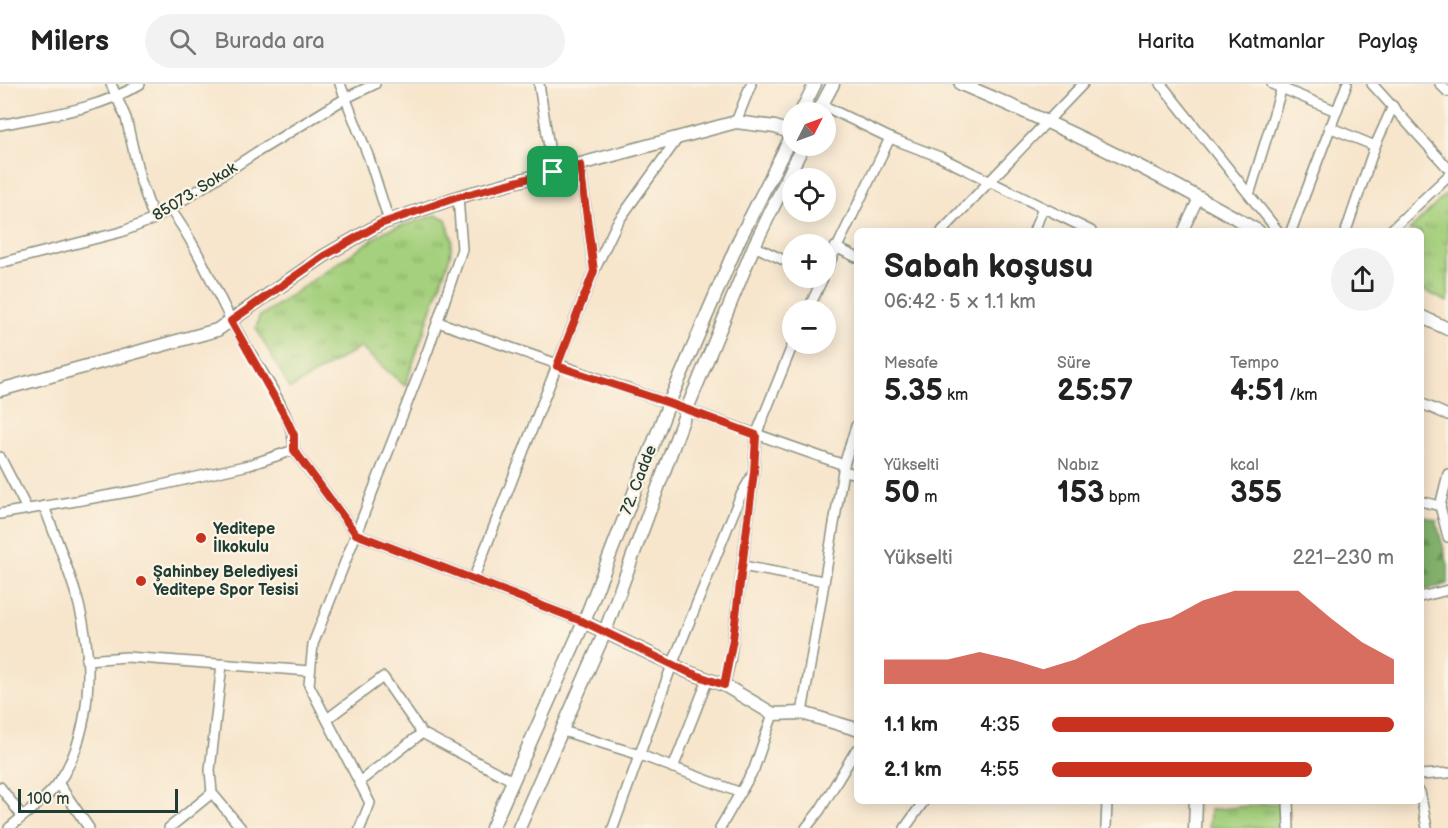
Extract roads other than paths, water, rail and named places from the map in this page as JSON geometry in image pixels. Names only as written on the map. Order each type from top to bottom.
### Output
[{"type":"main road","points":[[806,102],[814,84]]},
{"type":"main road","points":[[824,102],[833,84]]},
{"type":"main road","points":[[961,84],[1047,120],[1198,197],[1252,228]]},
{"type":"main road","points":[[0,390],[217,330],[324,256],[389,221],[458,197],[736,122],[782,130]]},
{"type":"main road","name":"72. Cadde","points":[[492,828],[584,622],[669,403],[739,240],[782,154]]},
{"type":"main road","points":[[519,828],[604,634],[687,409],[754,246],[798,156]]},
{"type":"main road","points":[[1424,318],[1448,329]]},
{"type":"main road","points":[[584,622],[604,634],[672,665],[724,685],[773,714],[802,713],[854,728]]},
{"type":"main road","points":[[1195,828],[1196,804]]},
{"type":"street","points":[[111,84],[126,118],[140,179],[154,219]]},
{"type":"street","points":[[0,125],[98,106],[118,98],[140,84]]},
{"type":"street","points":[[340,84],[369,158],[389,221]]},
{"type":"street","name":"85073. Sokak","points":[[0,263],[121,232],[154,219],[346,98],[375,84]]},
{"type":"street","points":[[539,84],[553,172]]},
{"type":"street","points":[[736,122],[751,84]]},
{"type":"street","points":[[945,228],[1083,84]]},
{"type":"street","points":[[1161,84],[1250,192],[1276,228]]},
{"type":"street","points":[[1272,84],[1282,86],[1336,111]]},
{"type":"street","points":[[1292,228],[1347,84]]},
{"type":"street","points":[[1372,84],[1448,168]]},
{"type":"street","points":[[1440,84],[1448,92]]},
{"type":"street","points":[[1250,192],[1282,86]]},
{"type":"street","points":[[1347,228],[1375,146],[1393,106]]},
{"type":"street","points":[[836,116],[940,157],[1085,228]]},
{"type":"street","points":[[1329,127],[1375,146]]},
{"type":"street","points":[[473,580],[594,271],[608,247],[617,223],[678,138]]},
{"type":"street","points":[[836,245],[891,138]]},
{"type":"street","points":[[580,165],[594,271]]},
{"type":"street","points":[[1393,228],[1448,176]]},
{"type":"street","points":[[360,828],[370,803],[309,685],[313,644],[438,322],[462,249],[458,197]]},
{"type":"street","points":[[1184,228],[1198,197]]},
{"type":"street","points":[[1035,228],[1043,208]]},
{"type":"street","points":[[170,209],[210,274],[231,321],[286,418],[294,435],[294,450],[356,534],[584,622]]},
{"type":"street","points":[[754,246],[782,259]]},
{"type":"street","points":[[836,247],[854,256]]},
{"type":"street","points":[[438,322],[557,366],[687,409],[854,473]]},
{"type":"street","points":[[724,685],[730,662],[754,472],[756,435],[770,394],[788,354]]},
{"type":"street","points":[[1424,405],[1448,415]]},
{"type":"street","points":[[802,713],[823,581],[844,468],[854,433]]},
{"type":"street","points":[[0,514],[151,488],[249,465],[294,450]]},
{"type":"street","points":[[0,457],[27,509]]},
{"type":"street","points":[[614,828],[672,665],[740,497],[754,472]]},
{"type":"street","points":[[1448,474],[1440,506],[1448,537]]},
{"type":"street","points":[[1424,502],[1440,506]]},
{"type":"street","points":[[9,828],[58,783],[76,749],[84,718],[86,660],[79,606],[44,506]]},
{"type":"street","points":[[742,566],[823,581]]},
{"type":"street","points":[[1424,596],[1448,590]]},
{"type":"street","points":[[86,660],[127,657],[310,671]]},
{"type":"street","points":[[222,664],[210,770],[212,793],[240,828]]},
{"type":"street","points":[[327,719],[383,677],[422,733],[513,781]]},
{"type":"street","points":[[673,768],[708,679]]},
{"type":"street","points":[[720,828],[741,793],[767,737],[773,714]]},
{"type":"street","points":[[563,731],[640,755],[741,793]]},
{"type":"street","points":[[359,782],[422,733]]},
{"type":"street","points":[[806,828],[820,810],[854,753]]},
{"type":"street","points":[[1424,775],[1448,773]]},
{"type":"street","points":[[58,783],[89,828]]},
{"type":"street","points":[[0,787],[22,816]]},
{"type":"street","points":[[169,828],[212,793]]},
{"type":"street","points":[[908,828],[922,804]]},
{"type":"street","points":[[1106,828],[1107,804]]},
{"type":"street","points":[[1288,804],[1288,828]]},
{"type":"street","points":[[1422,804],[1427,828]]},
{"type":"place","name":"Yeditepe İlkokulu","points":[[201,538]]},
{"type":"place","name":"Şahinbey Belediyesi Yeditepe Spor Tesisi","points":[[141,581]]}]
